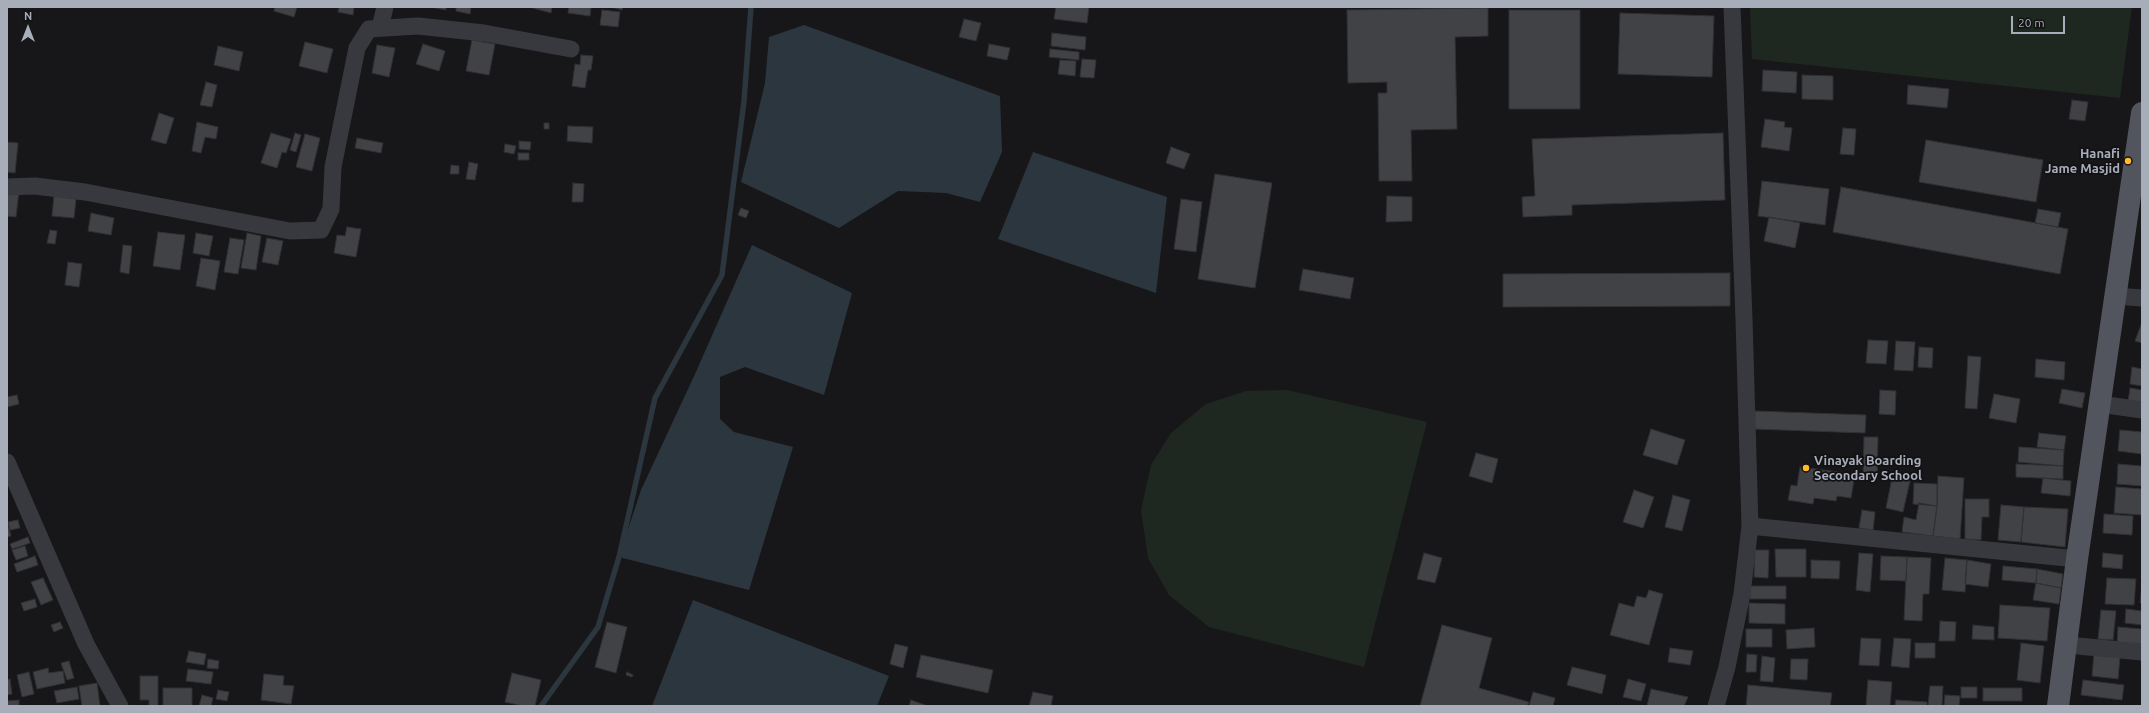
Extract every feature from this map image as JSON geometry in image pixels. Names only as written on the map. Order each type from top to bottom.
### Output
[{"type":"main road","points":[[2058,706],[2077,559],[2116,296],[2137,175],[2142,113]]},
{"type":"street","points":[[380,28],[385,7]]},
{"type":"street","points":[[1716,706],[1727,667],[1742,594],[1750,526],[1732,7]]},
{"type":"street","points":[[7,187],[35,186],[86,192],[290,231],[321,230],[331,209],[333,167],[357,48],[369,29],[418,26],[484,33],[571,49]]},
{"type":"street","points":[[2116,296],[2142,298]]},
{"type":"street","points":[[2100,404],[2142,410]]},
{"type":"street","points":[[7,462],[86,644],[120,706]]},
{"type":"street","points":[[1750,526],[2077,559]]},
{"type":"street","points":[[2067,645],[2142,652]]},
{"type":"shaded area","points":[[1750,7],[2132,7],[2120,98],[1752,59]]},
{"type":"shaded area","points":[[804,25],[1000,96],[1002,152],[980,202],[946,193],[898,191],[839,228],[741,182],[765,83],[769,37]]},
{"type":"shaded area","points":[[1033,152],[1167,197],[1156,293],[998,239]]},
{"type":"shaded area","points":[[752,245],[852,293],[824,395],[745,367],[720,377],[720,419],[734,432],[793,447],[749,590],[619,557],[641,490],[695,374]]},
{"type":"shaded area","points":[[1287,390],[1427,422],[1364,667],[1209,627],[1169,595],[1148,558],[1141,510],[1151,465],[1171,433],[1206,404],[1246,391]]},
{"type":"shaded area","points":[[693,600],[889,676],[877,706],[652,706]]},
{"type":"building","points":[[275,7],[297,7],[294,17],[274,11]]},
{"type":"building","points":[[339,7],[354,7],[353,15],[338,12]]},
{"type":"building","points":[[431,7],[446,7],[446,10]]},
{"type":"building","points":[[456,7],[471,7],[470,14],[456,11]]},
{"type":"building","points":[[529,7],[552,7],[551,13]]},
{"type":"building","points":[[569,7],[591,7],[590,16],[568,13]]},
{"type":"building","points":[[611,7],[623,7],[622,10]]},
{"type":"building","points":[[1056,7],[1089,7],[1087,23],[1054,19]]},
{"type":"building","points":[[1488,8],[1488,36],[1455,37],[1457,129],[1411,130],[1412,181],[1379,181],[1378,93],[1387,93],[1387,82],[1348,83],[1347,10]]},
{"type":"building","points":[[602,10],[620,12],[618,27],[600,25]]},
{"type":"building","points":[[1509,10],[1580,10],[1580,109],[1509,109]]},
{"type":"building","points":[[1620,13],[1714,16],[1712,77],[1618,74]]},
{"type":"building","points":[[964,19],[981,23],[976,41],[959,37]]},
{"type":"building","points":[[1052,33],[1086,37],[1085,50],[1051,46]]},
{"type":"building","points":[[472,40],[495,44],[489,75],[466,71]]},
{"type":"building","points":[[305,42],[333,49],[327,73],[299,66]]},
{"type":"building","points":[[423,44],[445,51],[439,71],[416,64]]},
{"type":"building","points":[[989,44],[1010,48],[1007,60],[987,56]]},
{"type":"building","points":[[377,45],[395,48],[389,77],[372,73]]},
{"type":"building","points":[[218,46],[243,52],[239,71],[214,65]]},
{"type":"building","points":[[1050,49],[1079,52],[1079,60],[1049,57]]},
{"type":"building","points":[[581,55],[593,56],[591,70],[588,70],[585,88],[572,86],[575,64],[580,65]]},
{"type":"building","points":[[1082,59],[1096,60],[1094,78],[1080,77]]},
{"type":"building","points":[[1060,60],[1076,61],[1075,76],[1058,74]]},
{"type":"building","points":[[1763,70],[1797,72],[1796,93],[1762,91]]},
{"type":"building","points":[[1802,75],[1833,76],[1833,100],[1802,99]]},
{"type":"building","points":[[206,82],[217,85],[212,107],[200,105]]},
{"type":"building","points":[[1908,85],[1949,89],[1947,108],[1907,104]]},
{"type":"building","points":[[2072,100],[2088,102],[2085,121],[2069,119]]},
{"type":"building","points":[[159,113],[174,118],[166,144],[151,140]]},
{"type":"building","points":[[1765,119],[1785,122],[1784,127],[1792,128],[1789,151],[1761,147]]},
{"type":"building","points":[[197,122],[218,127],[216,139],[205,137],[201,153],[192,151]]},
{"type":"building","points":[[544,123],[549,123],[549,129],[544,129]]},
{"type":"building","points":[[568,126],[593,127],[592,143],[567,141]]},
{"type":"building","points":[[1843,128],[1856,129],[1854,155],[1840,154]]},
{"type":"building","points":[[271,133],[291,139],[286,153],[282,152],[277,168],[261,163]]},
{"type":"building","points":[[295,133],[301,135],[296,152],[290,150]]},
{"type":"building","points":[[1723,133],[1725,200],[1572,205],[1572,215],[1523,217],[1522,197],[1535,196],[1532,139]]},
{"type":"building","points":[[305,134],[320,138],[312,171],[296,167]]},
{"type":"building","points":[[357,138],[383,143],[381,153],[355,148]]},
{"type":"building","points":[[1926,140],[2043,160],[2036,202],[1919,182]]},
{"type":"building","points":[[519,141],[531,142],[530,150],[519,149]]},
{"type":"building","points":[[7,142],[18,143],[15,173],[7,172]]},
{"type":"building","points":[[505,144],[516,146],[514,154],[504,152]]},
{"type":"building","points":[[1171,147],[1190,154],[1184,169],[1166,163]]},
{"type":"building","points":[[518,153],[529,153],[529,160],[518,160]]},
{"type":"building","points":[[469,162],[478,164],[475,180],[466,179]]},
{"type":"building","points":[[451,165],[459,166],[459,174],[450,174]]},
{"type":"building","points":[[1215,174],[1272,183],[1255,288],[1198,279]]},
{"type":"building","points":[[1762,181],[1829,189],[1825,225],[1758,216]]},
{"type":"building","points":[[573,183],[584,184],[583,202],[572,202]]},
{"type":"building","points":[[1841,187],[2068,229],[2060,274],[1833,232]]},
{"type":"building","points":[[7,190],[19,191],[16,217],[7,216]]},
{"type":"building","points":[[54,196],[76,199],[74,218],[52,216]]},
{"type":"building","points":[[1387,196],[1412,197],[1412,221],[1386,222]]},
{"type":"building","points":[[1181,199],[1202,202],[1196,252],[1174,249]]},
{"type":"building","points":[[741,208],[749,211],[746,218],[738,215]]},
{"type":"building","points":[[2038,209],[2061,213],[2058,227],[2035,223]]},
{"type":"building","points":[[91,213],[114,218],[111,235],[88,231]]},
{"type":"building","points":[[1769,217],[1800,223],[1795,248],[1764,241]]},
{"type":"building","points":[[347,227],[361,229],[356,257],[334,253],[337,235],[345,236]]},
{"type":"building","points":[[50,230],[57,231],[55,244],[47,243]]},
{"type":"building","points":[[158,232],[185,235],[180,270],[153,266]]},
{"type":"building","points":[[196,233],[213,236],[209,256],[193,253]]},
{"type":"building","points":[[247,233],[261,236],[256,270],[241,268]]},
{"type":"building","points":[[230,238],[244,240],[238,274],[224,272]]},
{"type":"building","points":[[267,238],[283,241],[278,265],[262,262]]},
{"type":"building","points":[[123,245],[132,246],[129,274],[120,272]]},
{"type":"building","points":[[201,258],[220,261],[215,290],[196,286]]},
{"type":"building","points":[[68,262],[82,264],[79,287],[65,285]]},
{"type":"building","points":[[1303,269],[1354,278],[1350,299],[1299,290]]},
{"type":"building","points":[[1730,273],[1730,306],[1503,307],[1503,274]]},
{"type":"building","points":[[2142,325],[2142,343],[2135,341]]},
{"type":"building","points":[[1868,340],[1888,341],[1886,364],[1866,363]]},
{"type":"building","points":[[1896,341],[1915,342],[1913,371],[1894,370]]},
{"type":"building","points":[[1919,347],[1933,348],[1932,368],[1918,367]]},
{"type":"building","points":[[1968,356],[1981,357],[1977,409],[1965,408]]},
{"type":"building","points":[[2036,359],[2065,362],[2064,380],[2035,377]]},
{"type":"building","points":[[2132,367],[2142,369],[2142,386],[2130,384]]},
{"type":"building","points":[[2130,388],[2142,390],[2142,404],[2128,402]]},
{"type":"building","points":[[2062,389],[2085,393],[2082,408],[2059,403]]},
{"type":"building","points":[[1880,390],[1896,391],[1895,415],[1879,414]]},
{"type":"building","points":[[1994,394],[2020,399],[2016,423],[1989,418]]},
{"type":"building","points":[[17,395],[19,404],[7,407],[7,397]]},
{"type":"building","points":[[1755,411],[1866,415],[1865,433],[1754,429]]},
{"type":"building","points":[[1651,429],[1685,440],[1677,465],[1643,455]]},
{"type":"building","points":[[2120,430],[2142,432],[2142,454],[2118,451]]},
{"type":"building","points":[[2039,433],[2066,436],[2064,450],[2037,447]]},
{"type":"building","points":[[1864,437],[1878,437],[1877,480],[1863,479]]},
{"type":"building","points":[[2019,447],[2064,450],[2063,466],[2018,462]]},
{"type":"building","points":[[1476,453],[1498,459],[1492,483],[1469,476]]},
{"type":"building","points":[[2016,464],[2063,466],[2063,479],[2016,477]]},
{"type":"building","points":[[2118,464],[2142,466],[2142,486],[2117,484]]},
{"type":"building","points":[[1800,467],[1855,474],[1851,498],[1837,496],[1836,501],[1814,498],[1813,504],[1788,500],[1791,485],[1797,486]]},
{"type":"building","points":[[1938,476],[1964,478],[1960,539],[1933,536],[1937,506]]},
{"type":"building","points":[[1892,478],[1910,481],[1903,512],[1886,508]]},
{"type":"building","points":[[2043,478],[2071,481],[2070,496],[2041,493]]},
{"type":"building","points":[[1914,483],[1937,484],[1937,506],[1913,504]]},
{"type":"building","points":[[2116,487],[2142,489],[2142,515],[2114,513]]},
{"type":"building","points":[[1634,490],[1654,497],[1643,528],[1623,522]]},
{"type":"building","points":[[1673,495],[1690,500],[1682,531],[1665,527]]},
{"type":"building","points":[[1965,499],[1989,499],[1989,517],[1982,517],[1981,540],[1965,539]]},
{"type":"building","points":[[1919,503],[1937,506],[1933,536],[1902,532],[1904,517],[1916,520]]},
{"type":"building","points":[[2001,505],[2024,507],[2021,542],[1998,540]]},
{"type":"building","points":[[2024,507],[2068,509],[2065,547],[2021,542]]},
{"type":"building","points":[[1862,510],[1875,512],[1873,530],[1859,528]]},
{"type":"building","points":[[2104,514],[2133,516],[2132,535],[2103,533]]},
{"type":"building","points":[[18,520],[20,528],[10,530],[8,522]]},
{"type":"building","points":[[7,521],[11,536],[7,537]]},
{"type":"building","points":[[28,537],[30,543],[12,549],[10,544]]},
{"type":"building","points":[[25,546],[28,556],[16,560],[12,550]]},
{"type":"building","points":[[1775,549],[1806,549],[1806,577],[1776,577]]},
{"type":"building","points":[[1755,550],[1769,550],[1768,578],[1754,577]]},
{"type":"building","points":[[1424,553],[1442,558],[1435,583],[1417,579]]},
{"type":"building","points":[[1859,553],[1873,554],[1870,592],[1856,590]]},
{"type":"building","points":[[2103,553],[2123,555],[2122,569],[2102,567]]},
{"type":"building","points":[[35,556],[38,565],[17,572],[14,564]]},
{"type":"building","points":[[1881,556],[1907,557],[1906,581],[1880,580]]},
{"type":"building","points":[[1907,557],[1931,558],[1929,594],[1923,594],[1922,621],[1904,620]]},
{"type":"building","points":[[1945,558],[1967,560],[1965,592],[1942,590]]},
{"type":"building","points":[[1811,560],[1840,561],[1839,579],[1811,578]]},
{"type":"building","points":[[1967,560],[1991,564],[1988,587],[1965,584]]},
{"type":"building","points":[[2003,566],[2037,569],[2036,583],[2002,580]]},
{"type":"building","points":[[2037,569],[2063,574],[2061,588],[2036,583]]},
{"type":"building","points":[[43,578],[53,600],[41,605],[31,582]]},
{"type":"building","points":[[2107,578],[2136,579],[2134,605],[2105,604]]},
{"type":"building","points":[[2036,583],[2061,588],[2059,604],[2033,600]]},
{"type":"building","points":[[2142,584],[2142,603],[2140,603]]},
{"type":"building","points":[[1750,586],[1786,586],[1786,599],[1750,599]]},
{"type":"building","points":[[1649,590],[1663,594],[1649,645],[1610,635],[1619,603],[1634,607],[1637,596],[1646,598]]},
{"type":"building","points":[[35,599],[37,607],[24,611],[21,603]]},
{"type":"building","points":[[1749,603],[1785,604],[1785,624],[1749,623]]},
{"type":"building","points":[[2000,605],[2050,608],[2047,641],[1998,638]]},
{"type":"building","points":[[2126,609],[2142,611],[2142,625],[2125,623]]},
{"type":"building","points":[[2101,610],[2116,611],[2113,640],[2098,639]]},
{"type":"building","points":[[1940,621],[1956,622],[1955,641],[1939,641]]},
{"type":"building","points":[[60,622],[63,628],[54,632],[51,625]]},
{"type":"building","points":[[607,622],[627,627],[616,673],[595,667]]},
{"type":"building","points":[[1442,625],[1492,638],[1479,688],[1529,702],[1527,706],[1420,706]]},
{"type":"building","points":[[1973,625],[1994,627],[1994,640],[1972,639]]},
{"type":"building","points":[[2118,627],[2142,629],[2142,646],[2117,644]]},
{"type":"building","points":[[1814,628],[1815,647],[1787,649],[1786,630]]},
{"type":"building","points":[[1746,629],[1772,629],[1772,647],[1746,647]]},
{"type":"building","points":[[1861,638],[1881,639],[1879,666],[1859,665]]},
{"type":"building","points":[[1894,638],[1911,639],[1909,668],[1891,666]]},
{"type":"building","points":[[1915,643],[1935,643],[1935,658],[1915,658]]},
{"type":"building","points":[[2021,643],[2044,646],[2040,683],[2017,680]]},
{"type":"building","points":[[895,644],[908,647],[903,668],[890,664]]},
{"type":"building","points":[[1670,648],[1693,651],[1690,665],[1668,662]]},
{"type":"building","points":[[189,651],[206,654],[204,665],[186,662]]},
{"type":"building","points":[[1747,654],[1757,655],[1756,672],[1746,672]]},
{"type":"building","points":[[2094,654],[2120,657],[2118,679],[2092,676]]},
{"type":"building","points":[[921,655],[993,670],[988,693],[916,677]]},
{"type":"building","points":[[1762,656],[1775,658],[1773,682],[1760,681]]},
{"type":"building","points":[[208,659],[219,661],[218,669],[207,668]]},
{"type":"building","points":[[1791,659],[1808,659],[1807,680],[1790,679]]},
{"type":"building","points":[[69,661],[74,678],[67,680],[61,663]]},
{"type":"building","points":[[1572,667],[1606,675],[1602,694],[1567,685]]},
{"type":"building","points":[[48,668],[49,673],[63,671],[65,683],[37,689],[33,672]]},
{"type":"building","points":[[188,669],[213,672],[211,684],[186,681]]},
{"type":"building","points":[[29,672],[34,694],[22,697],[17,675]]},
{"type":"building","points":[[627,672],[633,675],[632,677],[626,675]]},
{"type":"building","points":[[512,673],[541,680],[535,706],[523,706],[505,702]]},
{"type":"building","points":[[264,674],[284,676],[283,685],[294,686],[291,704],[261,700]]},
{"type":"building","points":[[140,676],[158,676],[158,706],[149,706],[149,700],[140,700]]},
{"type":"building","points":[[10,679],[12,694],[7,695],[7,680]]},
{"type":"building","points":[[1628,679],[1646,684],[1641,701],[1623,697]]},
{"type":"building","points":[[1868,680],[1892,682],[1890,706],[1866,706]]},
{"type":"building","points":[[2083,680],[2124,685],[2122,700],[2081,695]]},
{"type":"building","points":[[97,683],[100,706],[82,706],[79,686]]},
{"type":"building","points":[[1748,685],[1832,693],[1830,706],[1746,706]]},
{"type":"building","points":[[1930,686],[1943,686],[1942,706],[1928,706]]},
{"type":"building","points":[[77,687],[79,699],[57,703],[54,691]]},
{"type":"building","points":[[1961,687],[1977,687],[1977,698],[1961,698]]},
{"type":"building","points":[[163,688],[192,688],[192,706],[163,706]]},
{"type":"building","points":[[1983,688],[2022,688],[2022,701],[1983,701]]},
{"type":"building","points":[[1651,689],[1688,697],[1684,706],[1647,706]]},
{"type":"building","points":[[218,690],[229,692],[227,701],[216,699]]},
{"type":"building","points":[[1033,692],[1053,696],[1051,705],[1056,706],[1029,706]]},
{"type":"building","points":[[1533,692],[1555,698],[1553,706],[1529,706]]},
{"type":"building","points":[[202,695],[213,698],[211,706],[199,706]]},
{"type":"building","points":[[1945,695],[1960,696],[1959,706],[1944,706]]},
{"type":"building","points":[[19,700],[19,706],[7,706],[7,701]]},
{"type":"building","points":[[911,700],[925,705],[925,706],[909,706]]},
{"type":"building","points":[[1896,700],[1927,702],[1927,706],[1895,706]]},
{"type":"waterway","points":[[541,706],[598,627],[619,557],[655,398],[722,275],[744,101],[751,7]]},
{"type":"place","name":"Hanafi Jame Masjid","points":[[2128,161]]},
{"type":"place","name":"Vinayak Boarding Secondary School","points":[[1806,468]]}]
